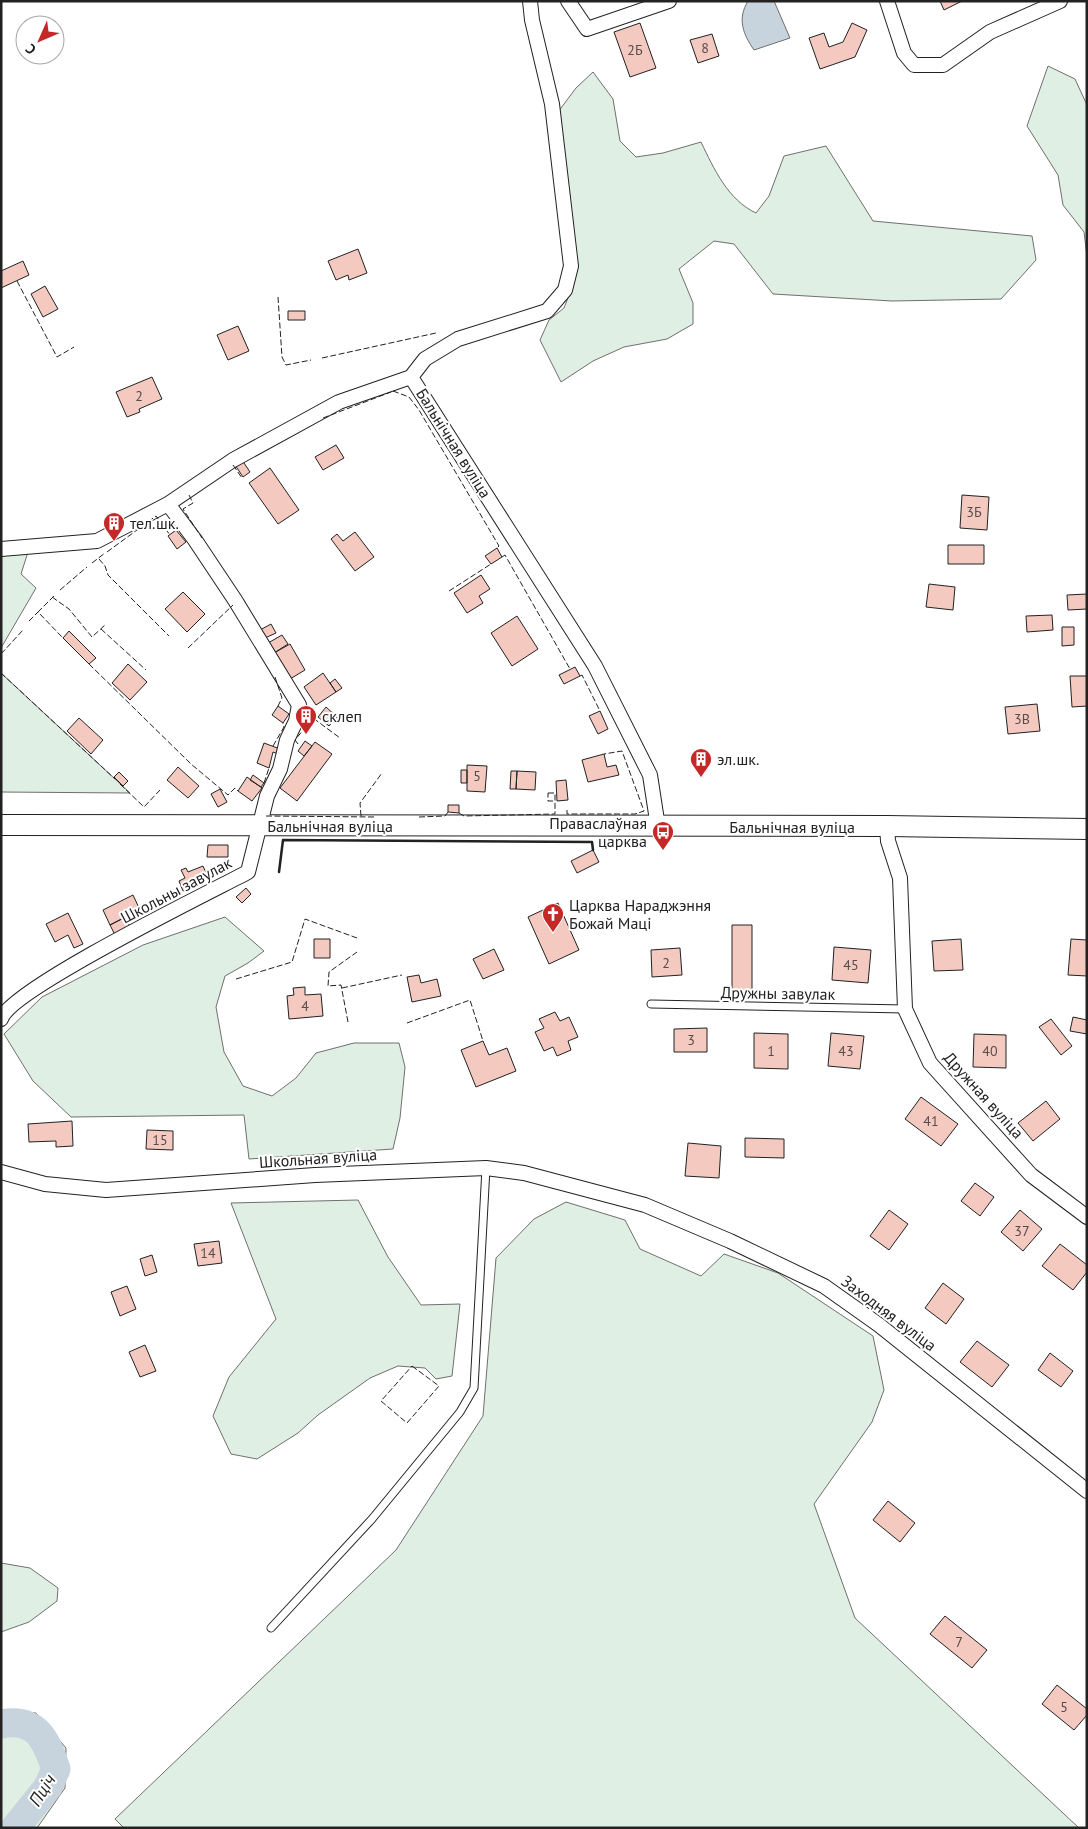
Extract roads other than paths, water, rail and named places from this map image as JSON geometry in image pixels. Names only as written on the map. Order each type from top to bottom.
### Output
[{"type":"street","points":[[1,549],[97,541],[168,504],[262,443],[339,402],[369,390],[388,387],[411,376],[425,359],[458,339],[547,311],[565,290],[571,266],[552,104],[532,20],[530,1]]},
{"type":"street","points":[[568,1],[587,29],[669,1]]},
{"type":"street","points":[[887,1],[904,53],[914,65],[944,65],[990,32],[1060,1]]},
{"type":"street","name":"Бальнічная вуліца","points":[[411,376],[595,666],[650,775],[658,827]]},
{"type":"street","name":"Школьны завулак","points":[[1,1019],[17,1002],[53,976],[248,872],[267,796],[280,769],[287,740],[296,721],[299,705],[235,600],[195,540],[168,504]]},
{"type":"street","name":"Бальнічная вуліца","points":[[1,825],[887,826],[1087,829]]},
{"type":"street","name":"Дружная вуліца","points":[[887,826],[888,841],[900,878],[904,1009],[930,1063],[1031,1174],[1087,1217]]},
{"type":"street","name":"Школьная вуліца","points":[[1,1172],[45,1184],[106,1190],[315,1175],[486,1168],[524,1173],[640,1204]]},
{"type":"street","name":"Заходняя вуліца","points":[[640,1204],[730,1241],[824,1286],[879,1324],[1087,1491]]},
{"type":"lane","name":"Дружны завулак","points":[[651,1004],[904,1009]]},
{"type":"lane","points":[[271,1628],[372,1519],[460,1412],[474,1388],[486,1168]]},
{"type":"waterway","name":"Пціч","points":[[1,1724],[23,1724],[32,1728],[44,1740],[56,1769],[48,1787],[15,1828]]},
{"type":"place","name":"тел.шк.","points":[[114,542]]},
{"type":"place","name":"склеп","points":[[306,735]]},
{"type":"place","name":"эл.шк.","points":[[701,778]]},
{"type":"place","name":"Праваслаўная царква","points":[[663,851]]},
{"type":"place","name":"Царква Нараджэння Божай Маці","points":[[553,933]]}]
